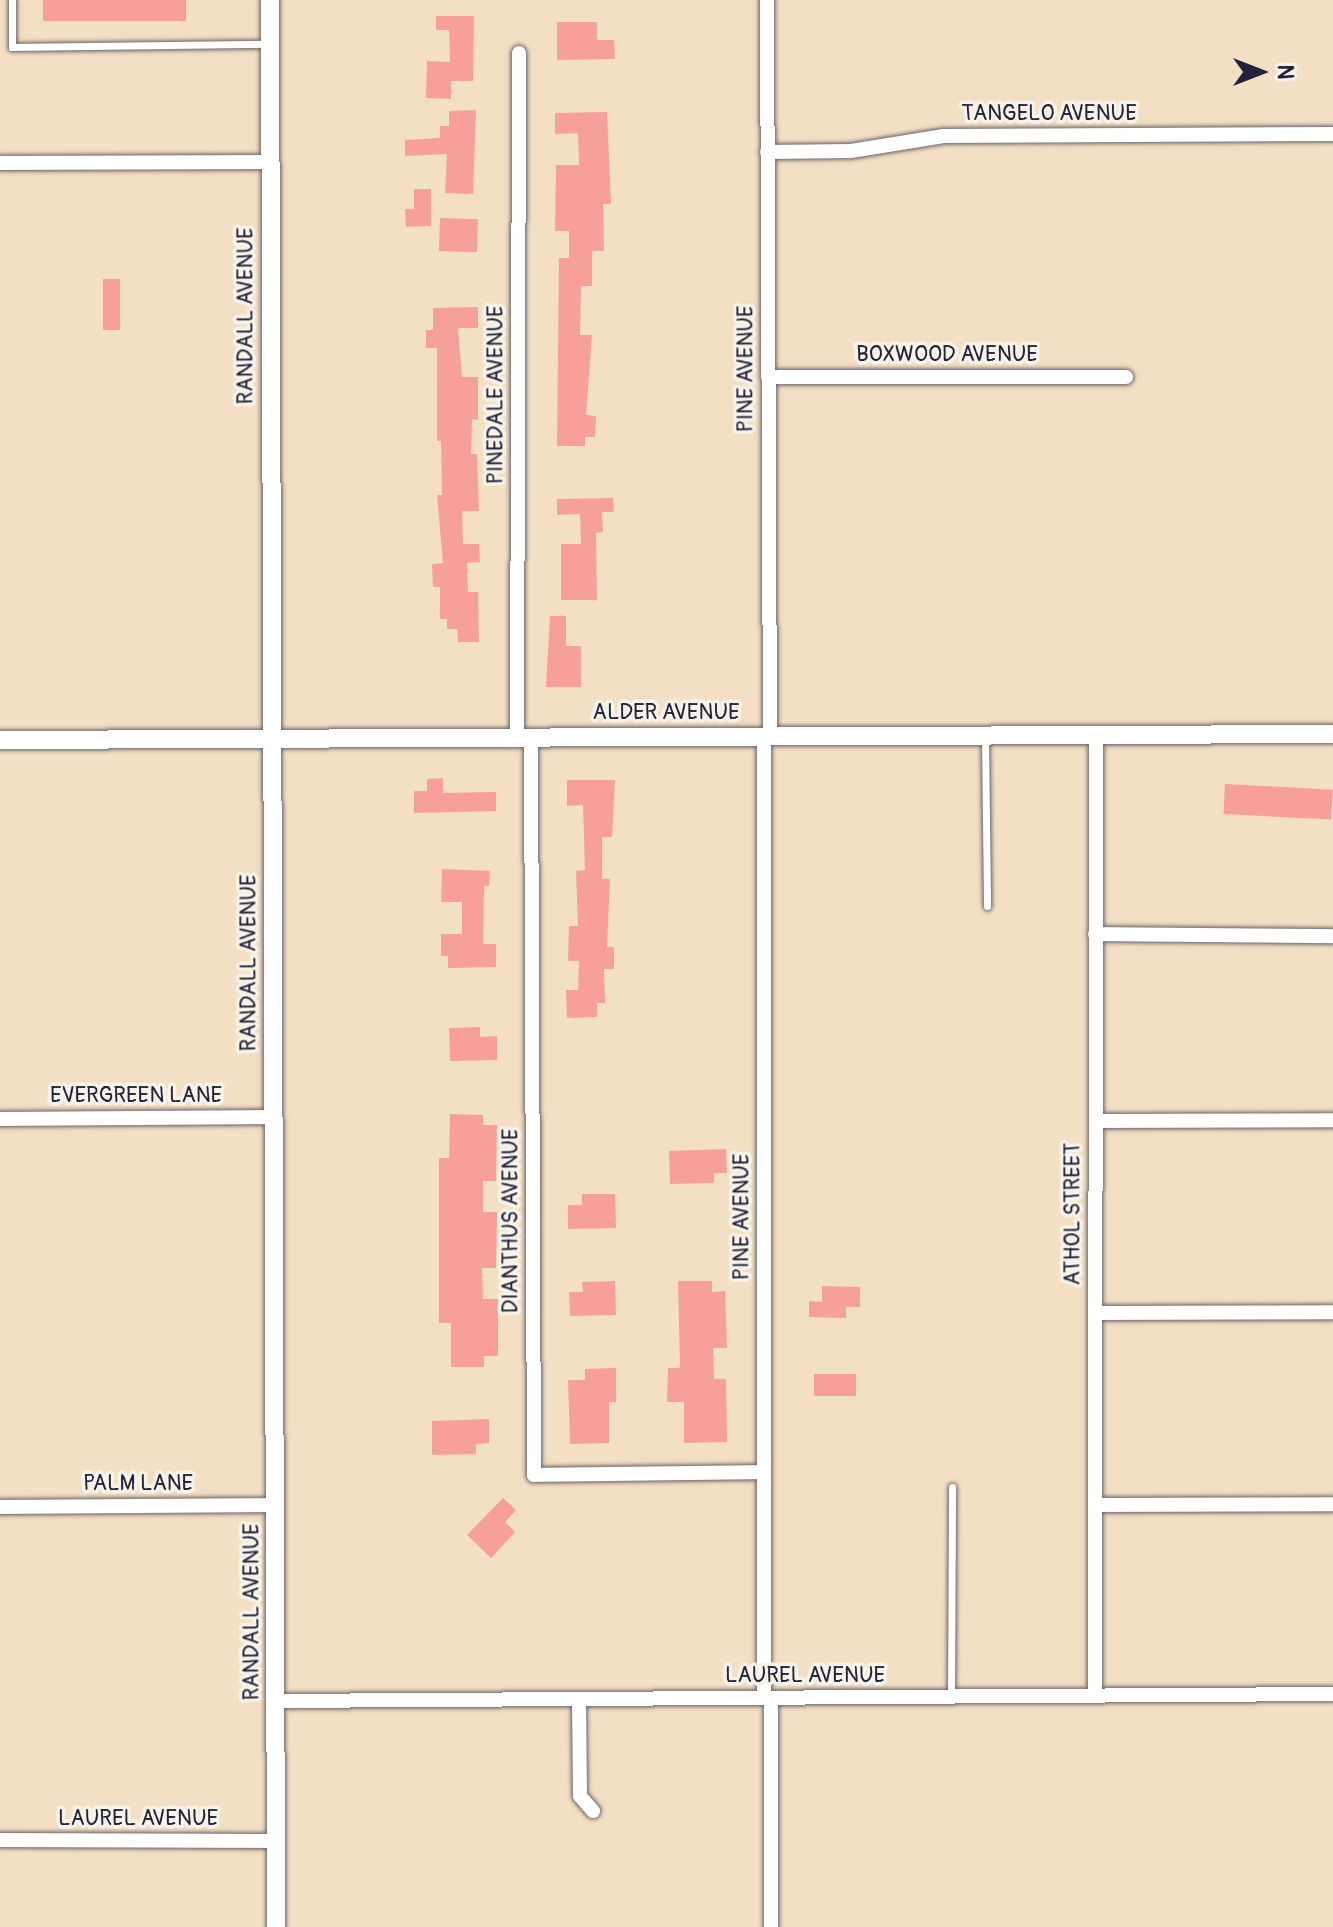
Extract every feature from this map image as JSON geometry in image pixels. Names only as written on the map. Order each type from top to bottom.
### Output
[{"type":"street","name":"RANDALL AVENUE","points":[[270,0],[276,1927]]},
{"type":"street","name":"PINE AVENUE","points":[[767,0],[764,1472],[771,1927]]},
{"type":"street","name":"PINEDALE AVENUE","points":[[519,53],[524,737]]},
{"type":"street","name":"TANGELO AVENUE","points":[[767,152],[851,151],[944,136],[1333,134]]},
{"type":"street","points":[[0,163],[269,162]]},
{"type":"street","name":"BOXWOOD AVENUE","points":[[768,377],[1126,377]]},
{"type":"street","name":"ALDER AVENUE","points":[[0,740],[1333,734]]},
{"type":"street","name":"ATHOL STREET","points":[[1095,1694],[1096,735]]},
{"type":"street","name":"DIANTHUS AVENUE","points":[[524,737],[534,1475],[764,1472]]},
{"type":"street","points":[[1095,934],[1333,936]]},
{"type":"street","name":"EVERGREEN LANE","points":[[0,1119],[273,1117]]},
{"type":"street","points":[[1096,1121],[1333,1120]]},
{"type":"street","points":[[1095,1313],[1333,1312]]},
{"type":"street","points":[[1095,1505],[1333,1504]]},
{"type":"street","name":"PALM LANE","points":[[0,1507],[275,1505]]},
{"type":"street","name":"LAUREL AVENUE","points":[[277,1701],[1333,1694]]},
{"type":"street","points":[[579,1699],[580,1796],[593,1811]]},
{"type":"street","name":"LAUREL AVENUE","points":[[0,1840],[276,1841]]},
{"type":"lane","points":[[12,0],[12,47]]},
{"type":"lane","points":[[0,46],[270,44]]},
{"type":"lane","points":[[985,736],[987,906]]},
{"type":"lane","points":[[951,1697],[952,1487]]},
{"type":"building","points":[[43,0],[186,0],[186,21],[43,21]]},
{"type":"building","points":[[436,16],[474,16],[473,81],[451,81],[451,99],[426,98],[427,61],[450,62],[449,30],[436,30]]},
{"type":"building","points":[[557,22],[597,22],[597,40],[614,40],[615,59],[557,60]]},
{"type":"building","points":[[476,110],[473,194],[445,193],[447,154],[405,156],[405,140],[440,138],[440,126],[449,126],[449,111]]},
{"type":"building","points":[[607,112],[611,204],[603,204],[604,251],[592,251],[592,286],[581,286],[580,335],[592,335],[586,415],[596,416],[595,437],[585,437],[585,446],[557,446],[559,258],[569,258],[569,231],[555,231],[556,165],[579,165],[578,133],[555,134],[555,113]]},
{"type":"building","points":[[414,189],[431,189],[431,226],[406,227],[405,209],[414,209]]},
{"type":"building","points":[[440,218],[478,219],[477,252],[439,251]]},
{"type":"building","points":[[103,279],[120,279],[120,330],[103,330]]},
{"type":"building","points":[[478,307],[478,328],[458,328],[462,377],[478,377],[478,420],[472,419],[471,454],[477,454],[479,511],[462,511],[463,544],[479,544],[480,562],[467,563],[468,592],[478,592],[479,642],[458,642],[457,629],[447,629],[447,619],[440,619],[440,587],[433,587],[432,564],[443,563],[437,495],[442,495],[441,441],[437,441],[437,348],[426,348],[426,330],[433,330],[433,308]]},
{"type":"building","points":[[613,498],[614,512],[602,512],[603,532],[596,533],[597,600],[561,600],[561,544],[581,544],[580,514],[557,515],[557,499]]},
{"type":"building","points":[[550,616],[566,616],[566,646],[581,646],[581,687],[546,687]]},
{"type":"building","points":[[443,778],[443,793],[496,792],[496,811],[414,813],[414,791],[427,791],[427,779]]},
{"type":"building","points":[[567,780],[615,780],[612,837],[602,837],[602,879],[610,879],[607,947],[614,947],[614,969],[604,969],[605,1003],[597,1003],[597,1017],[567,1018],[566,990],[578,990],[579,961],[568,961],[569,926],[578,926],[576,871],[585,870],[583,805],[567,806]]},
{"type":"building","points":[[1225,784],[1333,790],[1331,820],[1223,814]]},
{"type":"building","points":[[442,869],[490,871],[489,886],[484,886],[483,944],[496,944],[496,967],[448,968],[448,956],[441,956],[441,934],[462,934],[462,902],[441,902]]},
{"type":"building","points":[[480,1027],[480,1037],[497,1036],[497,1060],[450,1061],[449,1028]]},
{"type":"building","points":[[450,1114],[483,1115],[483,1125],[497,1125],[496,1181],[483,1181],[483,1212],[497,1212],[496,1268],[482,1268],[483,1299],[498,1299],[498,1356],[484,1356],[484,1367],[451,1367],[451,1323],[439,1323],[439,1158],[449,1158]]},
{"type":"building","points":[[726,1149],[727,1173],[714,1173],[714,1183],[670,1184],[669,1151]]},
{"type":"building","points":[[582,1194],[615,1194],[616,1228],[568,1229],[568,1205],[582,1205]]},
{"type":"building","points":[[615,1281],[616,1315],[570,1316],[569,1292],[583,1292],[582,1282]]},
{"type":"building","points":[[678,1281],[712,1281],[712,1292],[725,1291],[727,1348],[713,1348],[714,1379],[726,1379],[727,1442],[684,1443],[684,1402],[667,1402],[668,1368],[680,1368]]},
{"type":"building","points":[[822,1286],[860,1287],[860,1307],[846,1307],[846,1318],[809,1317],[809,1301],[822,1302]]},
{"type":"building","points":[[616,1368],[616,1402],[609,1402],[609,1443],[570,1444],[568,1380],[585,1380],[585,1369]]},
{"type":"building","points":[[814,1374],[856,1374],[856,1396],[814,1396]]},
{"type":"building","points":[[489,1419],[489,1443],[476,1444],[476,1454],[432,1455],[432,1421]]},
{"type":"building","points":[[503,1498],[516,1510],[505,1522],[515,1532],[491,1558],[467,1535]]}]
